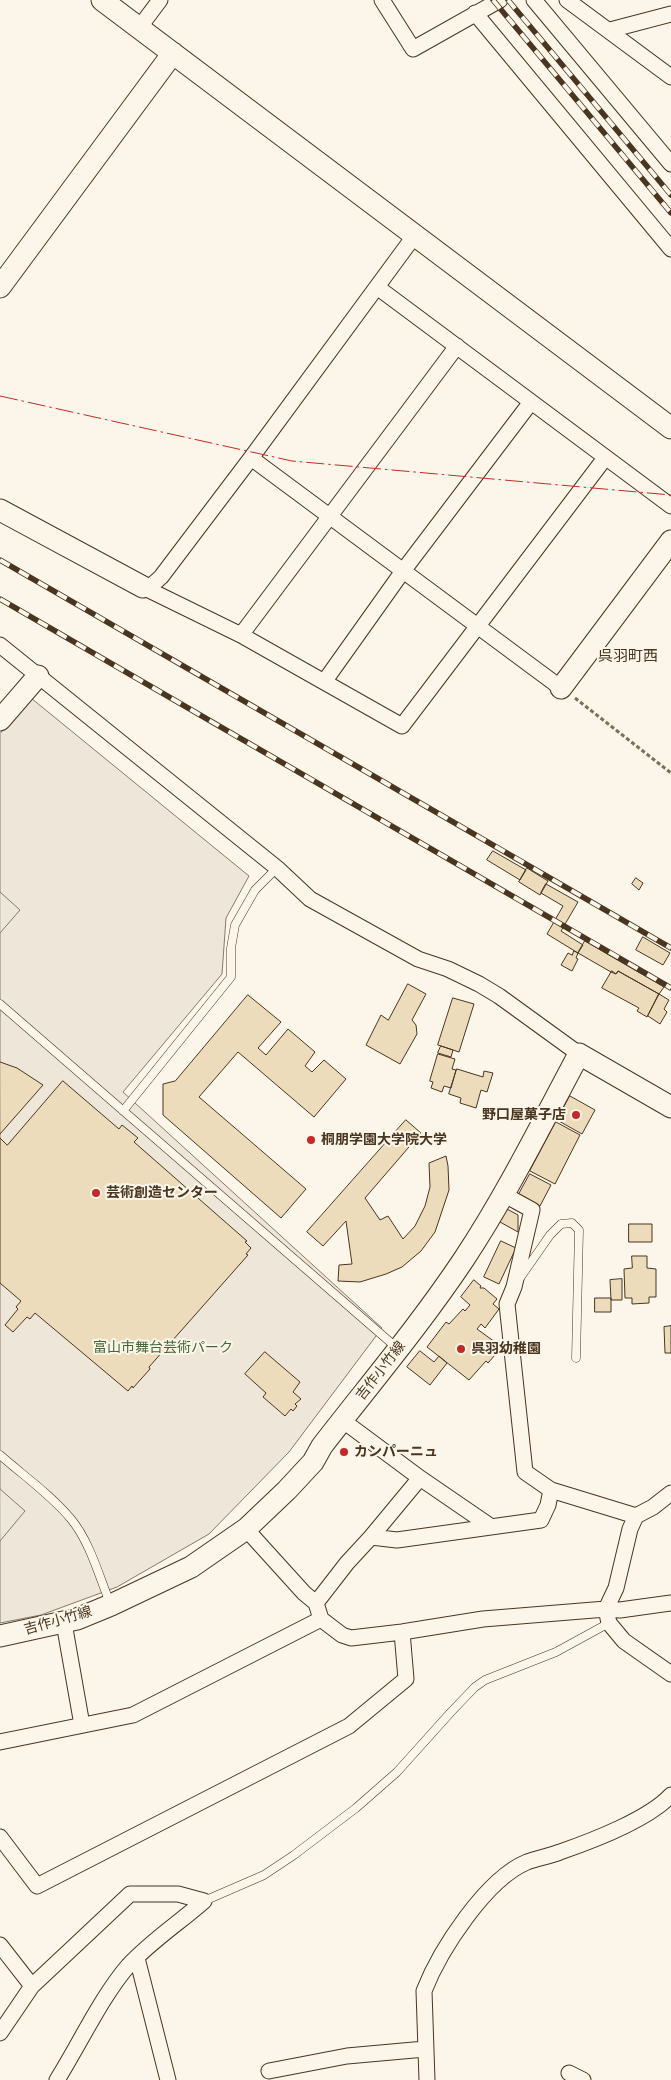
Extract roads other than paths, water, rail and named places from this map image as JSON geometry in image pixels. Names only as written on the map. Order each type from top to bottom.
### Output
[{"type":"street","points":[[102,0],[671,428]]},
{"type":"street","points":[[140,28],[160,0]]},
{"type":"street","points":[[382,0],[412,49],[500,0]]},
{"type":"street","points":[[534,0],[671,164]]},
{"type":"street","points":[[567,0],[671,77]]},
{"type":"street","points":[[475,13],[671,249]]},
{"type":"street","points":[[610,30],[671,14]]},
{"type":"street","points":[[0,287],[173,53]]},
{"type":"street","points":[[143,587],[152,585],[161,577],[415,235]]},
{"type":"street","points":[[377,287],[671,506]]},
{"type":"street","points":[[241,635],[457,346]]},
{"type":"street","points":[[324,682],[403,571],[531,402]]},
{"type":"street","points":[[251,458],[561,688],[671,540]]},
{"type":"street","points":[[0,510],[143,587],[241,635],[402,726],[605,458]]},
{"type":"street","points":[[0,645],[277,868],[310,898],[418,959],[448,969],[479,984],[499,996],[579,1054],[671,1108]]},
{"type":"street","points":[[0,720],[38,676]]},
{"type":"street","name":"吉作小竹線","points":[[0,1636],[64,1623],[111,1605],[191,1567],[246,1529],[288,1490],[399,1350],[464,1258],[503,1194],[579,1054]]},
{"type":"street","points":[[503,1194],[532,1210],[514,1288],[507,1304],[525,1472],[551,1490],[636,1516]]},
{"type":"street","points":[[342,1420],[420,1478],[490,1526]]},
{"type":"street","points":[[316,1603],[347,1563],[420,1478]]},
{"type":"street","points":[[371,1537],[397,1540],[541,1520],[548,1505],[551,1490]]},
{"type":"street","points":[[671,1493],[653,1507],[636,1516],[630,1529],[608,1616],[624,1641],[671,1673]]},
{"type":"street","points":[[246,1529],[304,1593],[316,1603],[321,1619],[342,1635],[351,1638],[482,1619],[608,1616],[620,1610],[671,1603]]},
{"type":"street","points":[[0,1742],[133,1715],[321,1619]]},
{"type":"street","points":[[64,1623],[82,1726]]},
{"type":"street","points":[[0,1837],[37,1886],[46,1882],[349,1726],[406,1679],[402,1632]]},
{"type":"street","points":[[427,2080],[424,1990],[462,1924],[492,1888],[507,1874],[527,1862],[573,1847],[629,1823],[661,1805],[671,1795]]},
{"type":"street","points":[[0,2033],[32,1986],[130,1894],[178,1894],[204,1901]]},
{"type":"street","points":[[57,2080],[108,1996],[128,1967],[164,1931],[180,1922],[204,1901]]},
{"type":"street","points":[[0,1945],[32,1986]]},
{"type":"street","points":[[137,1958],[168,2080]]},
{"type":"street","points":[[269,2071],[347,2056],[426,2049]]},
{"type":"street","points":[[569,2072],[583,2080]]},
{"type":"lane","points":[[123,1111],[231,977],[231,948],[235,925],[255,890],[277,868]]},
{"type":"lane","points":[[0,1004],[399,1350]]},
{"type":"lane","points":[[514,1288],[550,1235],[561,1224],[572,1223],[579,1230],[576,1358]]},
{"type":"lane","points":[[0,1455],[54,1502],[72,1521],[86,1545],[111,1605]]},
{"type":"lane","points":[[204,1901],[264,1875],[294,1856],[356,1808],[397,1772],[475,1687],[485,1680],[556,1652],[608,1616]]},
{"type":"railway","points":[[493,0],[671,213]]},
{"type":"railway","points":[[508,0],[671,195]]},
{"type":"railway","points":[[0,560],[671,948]]},
{"type":"railway","points":[[0,599],[671,988]]},
{"type":"place","name":"野口屋菓子店","points":[[576,1115]]},
{"type":"place","name":"桐朋学園大学院大学","points":[[311,1140]]},
{"type":"place","name":"芸術創造センター","points":[[96,1193]]},
{"type":"place","name":"呉羽幼稚園","points":[[461,1349]]},
{"type":"place","name":"カンパーニュ","points":[[344,1452]]},
{"type":"district","name":"呉羽町西","points":[[628,657]]},
{"type":"park label","name":"富山市舞台芸術パーク","points":[[163,1348]]}]
